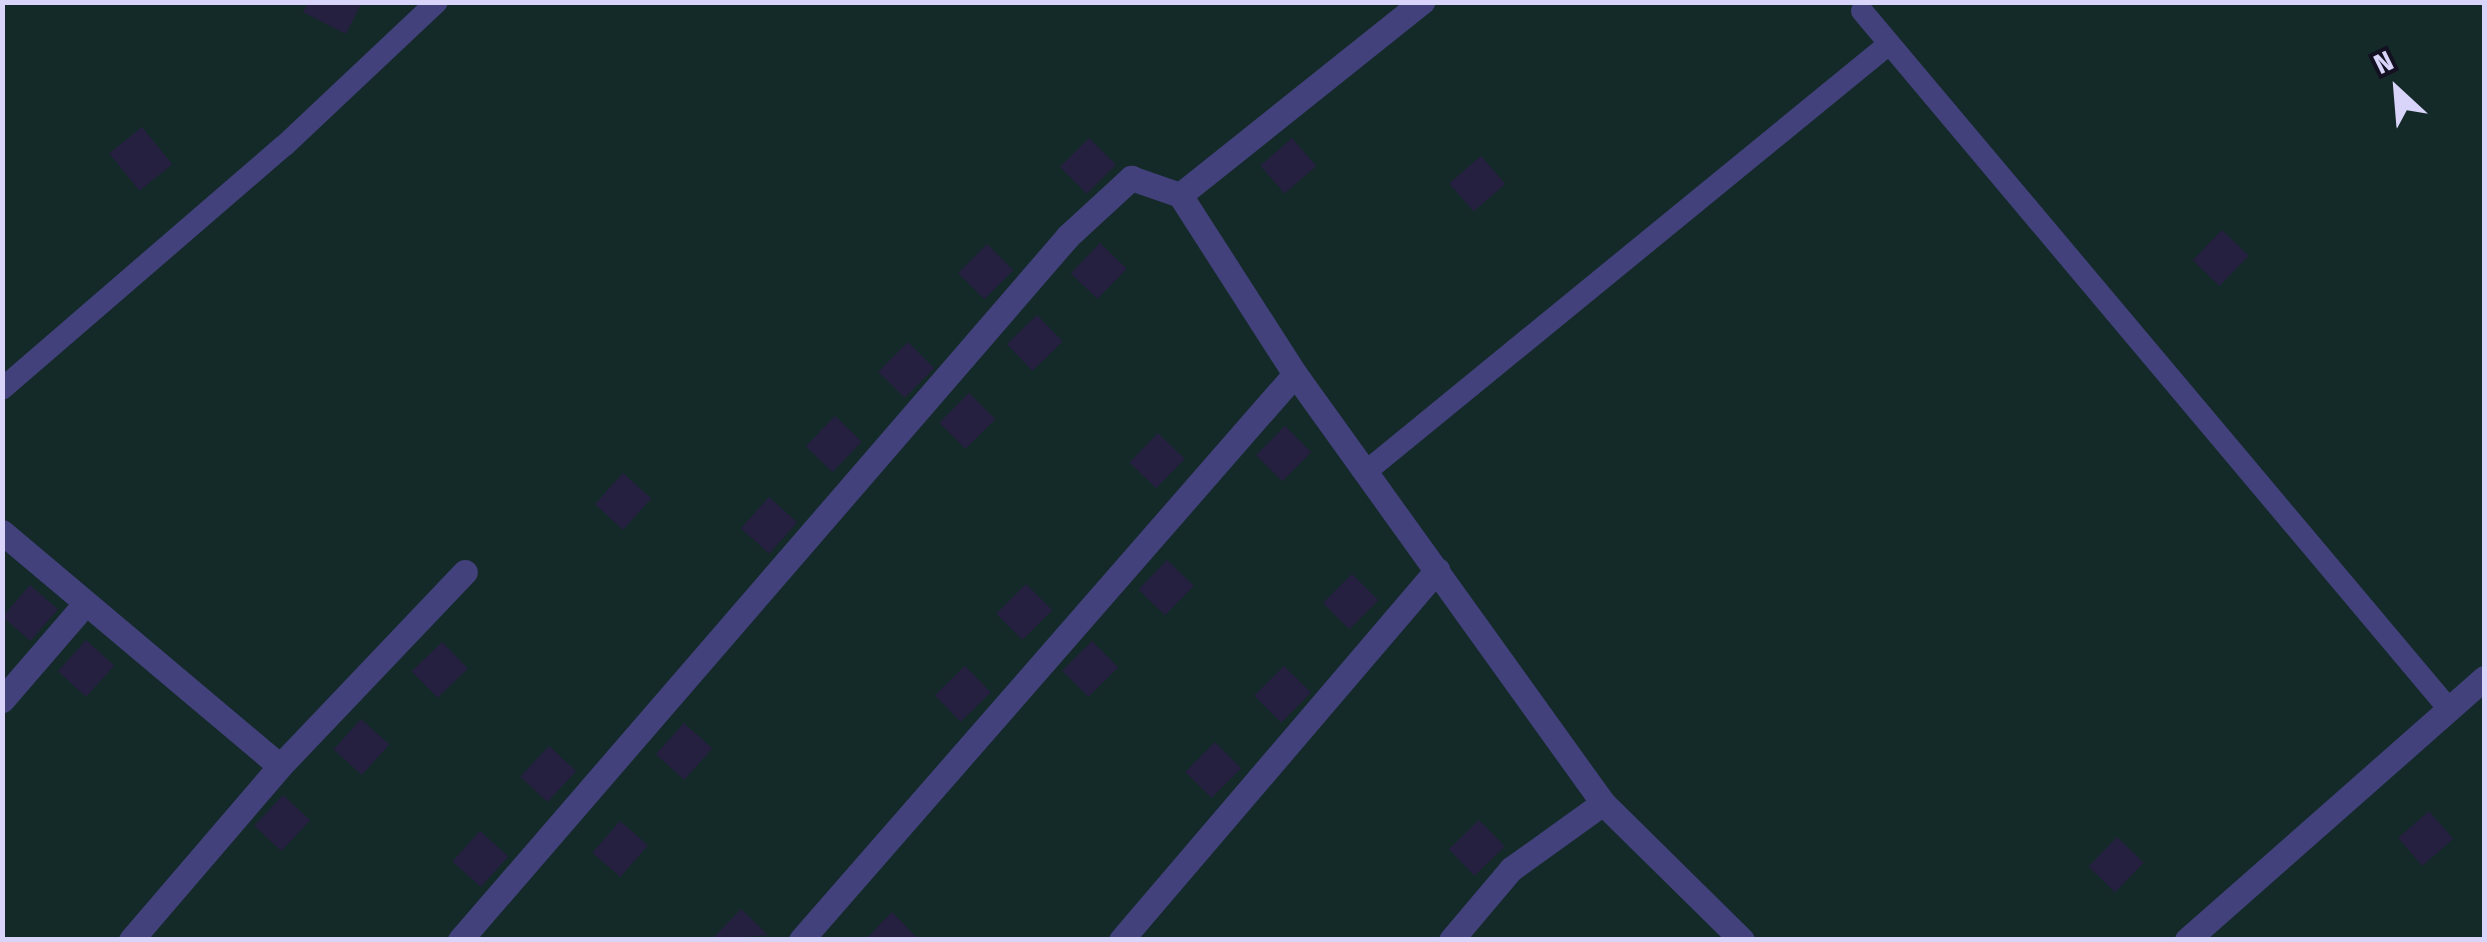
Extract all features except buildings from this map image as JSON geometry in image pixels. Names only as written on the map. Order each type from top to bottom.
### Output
[{"type":"street","points":[[1180,195],[1422,2]]},
{"type":"street","points":[[460,940],[1078,226],[1130,178],[1180,195],[1295,374],[1368,470],[1603,803],[1742,940]]},
{"type":"street","points":[[802,940],[1295,374]]},
{"type":"street","points":[[2,532],[84,605],[280,766]]},
{"type":"street","points":[[1122,940],[1438,570]]},
{"type":"street","points":[[132,940],[280,766],[464,572]]},
{"type":"street","points":[[2,700],[84,605]]},
{"type":"street","points":[[2187,940],[2484,678]]},
{"type":"street","points":[[1451,940],[1511,869],[1603,803]]},
{"type":"lane","points":[[2,389],[284,146],[438,2]]},
{"type":"lane","points":[[1862,10],[2449,709]]},
{"type":"lane","points":[[1368,470],[1888,44]]},
{"type":"green space","points":[[3,3],[2484,3],[2484,939],[3,939]]}]
